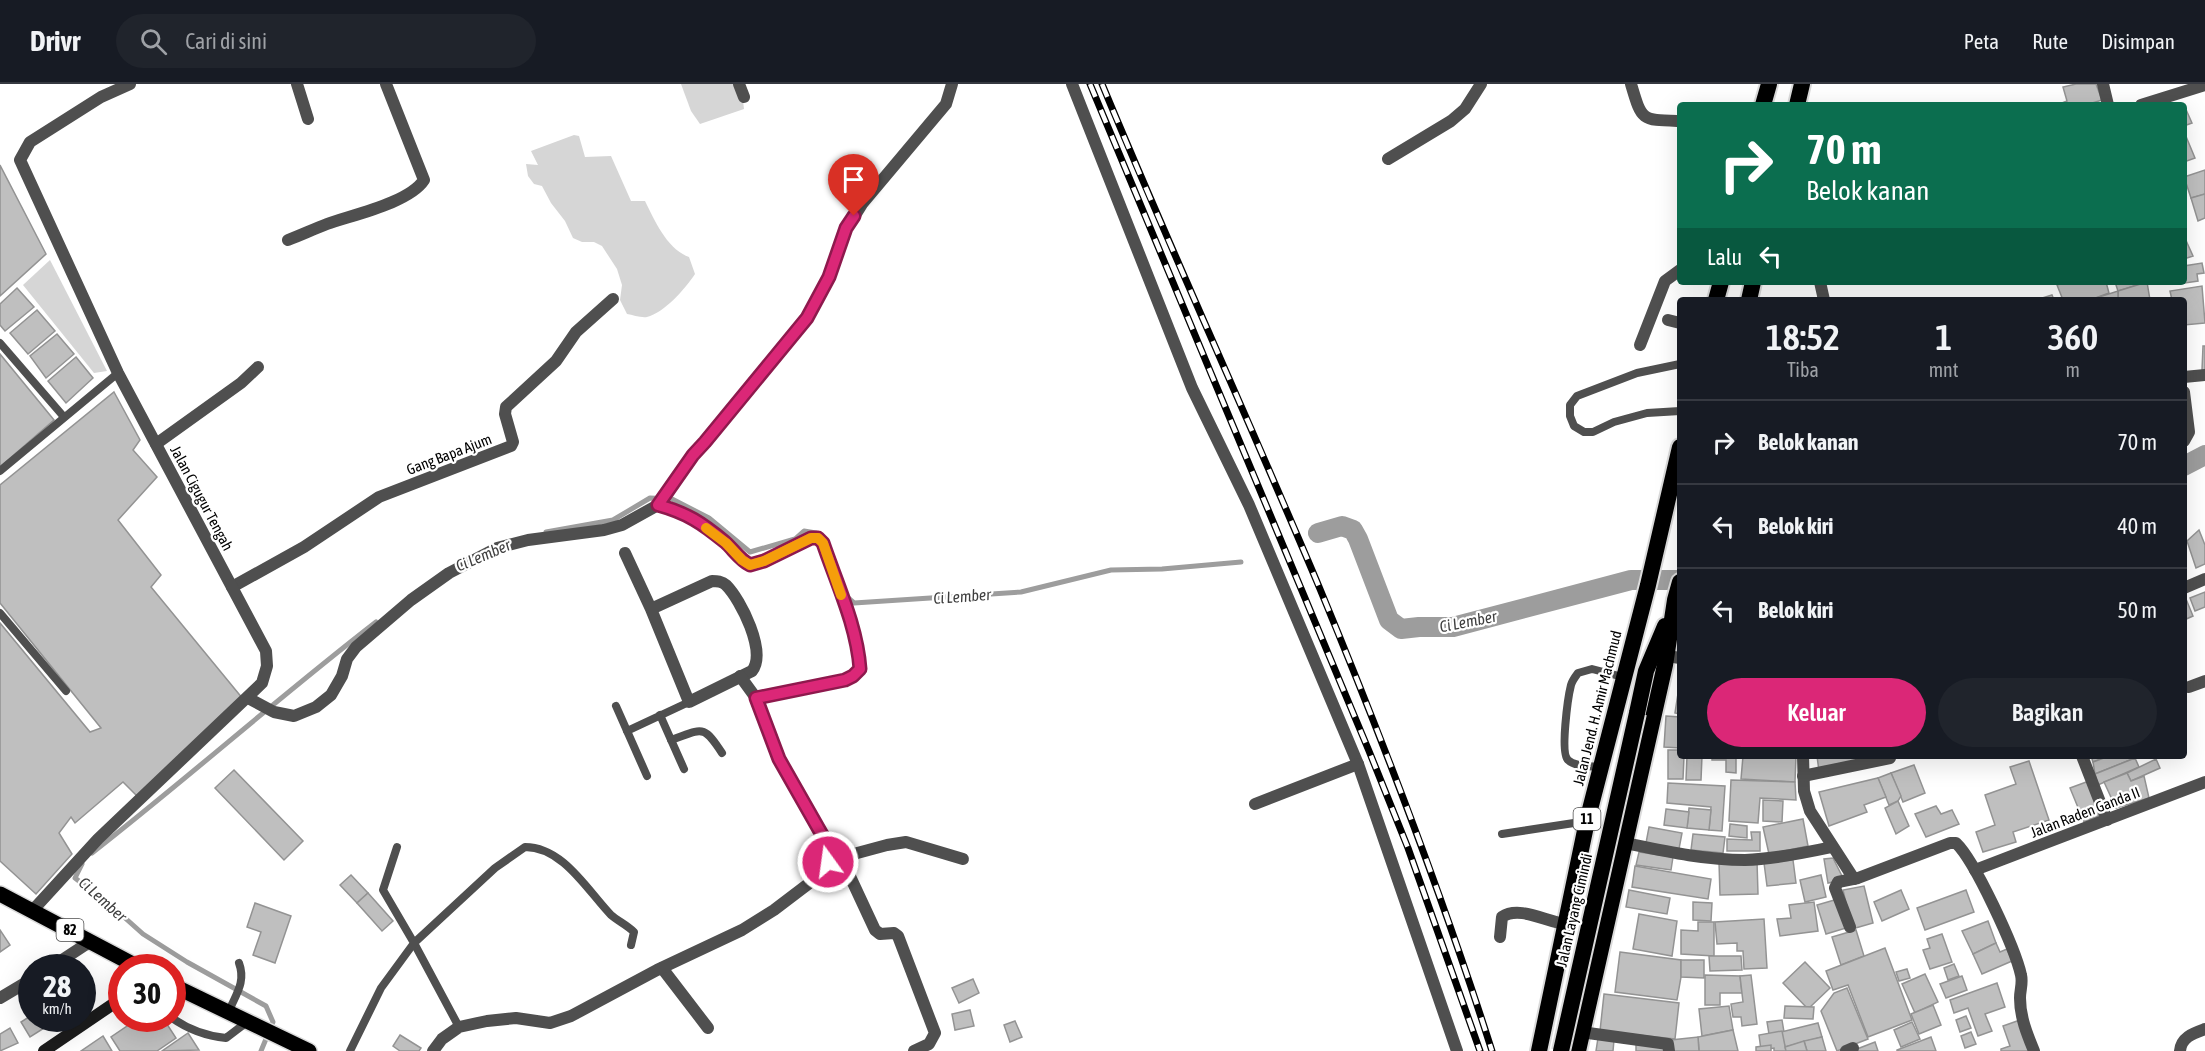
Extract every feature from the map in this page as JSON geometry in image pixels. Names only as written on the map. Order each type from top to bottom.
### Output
[{"type":"highway","points":[[1764,102],[1769,84]]},
{"type":"highway","points":[[1798,102],[1802,84]]},
{"type":"highway","name":"Jalan Jend. H. Amir Machmud","points":[[1539,1051],[1587,821],[1677,460]]},
{"type":"highway","name":"Jalan Layang Cimindi","points":[[1646,671],[1647,587]]},
{"type":"highway","name":"Jalan Layang Cimindi","points":[[1561,1051],[1646,671],[1677,594]]},
{"type":"highway","name":"11","points":[[1578,1051],[1625,843],[1673,657],[1677,604]]},
{"type":"highway","points":[[1544,1026],[1581,1032]]},
{"type":"main road","name":"82","points":[[0,894],[115,954]]},
{"type":"main road","points":[[186,990],[231,1007],[249,1021],[309,1051]]},
{"type":"main road","points":[[44,1051],[108,1008]]},
{"type":"street","name":"Jalan Cigugur Tengah","points":[[33,910],[98,839],[248,698],[262,683],[267,666],[266,651],[118,373],[20,160],[30,142],[101,97],[130,84]]},
{"type":"street","points":[[297,84],[308,119]]},
{"type":"street","points":[[288,240],[391,203],[420,186],[424,180],[386,84]]},
{"type":"street","points":[[739,84],[744,97]]},
{"type":"street","points":[[248,698],[274,712],[294,716],[315,707],[331,695],[342,676],[346,659],[356,647],[411,600],[449,573],[497,548],[528,540],[604,530],[622,525],[662,499],[693,455],[807,318],[829,277],[846,228],[862,204],[946,104],[952,84]]},
{"type":"street","points":[[1072,84],[1192,388],[1250,505],[1358,764],[1457,1051]]},
{"type":"street","points":[[1388,159],[1451,121],[1465,109],[1481,84]]},
{"type":"street","points":[[1631,84],[1637,107],[1646,118],[1677,121]]},
{"type":"street","points":[[2103,84],[2108,102]]},
{"type":"street","points":[[2151,102],[2205,85]]},
{"type":"street","points":[[1640,345],[1665,281],[1677,272]]},
{"type":"street","name":"Gang Bapa Ajum","points":[[232,587],[304,547],[379,497],[511,446],[513,442],[505,414],[506,407],[556,361],[576,332],[613,300]]},
{"type":"street","points":[[156,444],[241,384],[258,367]]},
{"type":"street","points":[[2187,377],[2205,375]]},
{"type":"street","points":[[2187,416],[2189,432],[2187,436]]},
{"type":"street","points":[[662,499],[699,522],[750,565],[764,561],[811,538],[818,538],[823,543],[852,628],[860,669],[845,680],[756,698]]},
{"type":"street","points":[[625,553],[689,702],[752,671],[757,665],[757,648],[741,604],[726,585],[712,581],[651,609]]},
{"type":"street","points":[[2187,587],[2205,579]]},
{"type":"street","points":[[433,1051],[442,1039],[459,1027],[516,1018],[549,1023],[571,1016],[741,930],[774,910],[824,872],[828,862],[825,840],[779,759],[756,698],[740,676]]},
{"type":"street","points":[[2189,687],[2205,681]]},
{"type":"street","points":[[1803,759],[1804,791],[1810,811],[1854,879]]},
{"type":"street","points":[[1803,776],[1885,759]]},
{"type":"street","points":[[2083,759],[2107,820]]},
{"type":"street","points":[[1255,804],[1358,764]]},
{"type":"street","name":"Jalan Raden Ganda II","points":[[1975,870],[2205,782]]},
{"type":"street","points":[[828,862],[887,845],[906,842],[963,859]]},
{"type":"street","points":[[1625,843],[1694,856],[1745,860],[1800,854],[1832,847]]},
{"type":"street","points":[[1850,927],[1835,888],[1838,882],[1854,879],[1950,843],[1956,843],[1962,848],[1975,870],[2017,960],[2022,979],[2020,998],[2022,1020],[2034,1051]]},
{"type":"street","points":[[841,857],[875,930],[880,934],[894,933],[898,936],[935,1033],[929,1044],[914,1051]]},
{"type":"street","points":[[1500,937],[1503,917],[1508,913],[1525,914],[1565,924]]},
{"type":"street","points":[[71,954],[91,941]]},
{"type":"street","points":[[662,968],[708,1028]]},
{"type":"street","points":[[0,998],[18,987]]},
{"type":"street","points":[[2180,1051],[2179,1048],[2184,1040],[2205,1029]]},
{"type":"street","points":[[1581,1032],[1668,1044],[1669,1051]]},
{"type":"lane","points":[[0,343],[64,417]]},
{"type":"lane","points":[[1677,365],[1637,373],[1577,396],[1570,405],[1570,417],[1574,426],[1584,432],[1593,432],[1614,422],[1647,413],[1677,411]]},
{"type":"lane","points":[[0,471],[118,373]]},
{"type":"lane","points":[[0,613],[66,691]]},
{"type":"lane","points":[[1600,767],[1569,762],[1565,756],[1564,746],[1571,683],[1578,673],[1592,669],[1623,676]]},
{"type":"lane","points":[[627,731],[689,702]]},
{"type":"lane","points":[[616,706],[647,776]]},
{"type":"lane","points":[[660,715],[684,768]]},
{"type":"lane","points":[[671,740],[699,730],[705,731],[722,753]]},
{"type":"lane","points":[[1502,834],[1587,821]]},
{"type":"lane","points":[[398,847],[383,890],[459,1027]]},
{"type":"lane","points":[[350,1051],[381,988],[414,943],[495,868],[525,847],[534,847],[551,853],[572,870],[613,916],[634,932],[631,945]]},
{"type":"lane","points":[[231,1007],[240,989],[243,974],[239,963]]},
{"type":"lane","points":[[186,1028],[208,1036],[226,1038],[249,1021]]},
{"type":"shaded area","points":[[681,84],[738,84],[742,92],[744,109],[700,124],[691,111]]},
{"type":"shaded area","points":[[574,135],[579,136],[585,157],[611,156],[631,201],[645,201],[668,241],[674,248],[689,257],[695,274],[674,300],[654,315],[640,317],[627,314],[620,300],[622,285],[617,269],[602,246],[573,238],[565,221],[551,203],[542,186],[534,184],[528,176],[526,164],[538,165],[531,151]]},
{"type":"shaded area","points":[[50,260],[107,371],[94,373],[23,285]]},
{"type":"building","points":[[2076,84],[2096,84],[2102,100],[2064,102],[2067,101],[2063,87]]},
{"type":"building","points":[[2187,112],[2192,123],[2187,125]]},
{"type":"building","points":[[2187,139],[2195,158],[2187,161]]},
{"type":"building","points":[[0,165],[46,254],[0,296]]},
{"type":"building","points":[[2205,170],[2205,194],[2191,198],[2187,176]]},
{"type":"building","points":[[2205,194],[2205,218],[2198,221],[2191,198]]},
{"type":"building","points":[[2187,243],[2193,256],[2187,258]]},
{"type":"building","points":[[2202,263],[2204,273],[2197,274],[2198,281],[2187,283],[2187,266]]},
{"type":"building","points":[[2057,285],[2107,285],[2109,293],[2098,297],[2062,297]]},
{"type":"building","points":[[2116,285],[2137,285],[2118,291]]},
{"type":"building","points":[[2137,285],[2148,285],[2150,297],[2118,297],[2118,291]]},
{"type":"building","points":[[2202,286],[2205,323],[2187,325],[2187,297],[2171,297],[2170,291]]},
{"type":"building","points":[[17,288],[34,307],[5,331],[0,325],[0,304]]},
{"type":"building","points":[[2118,291],[2118,297],[2099,297]]},
{"type":"building","points":[[37,310],[55,331],[28,354],[10,333]]},
{"type":"building","points":[[57,334],[74,354],[46,378],[30,356]]},
{"type":"building","points":[[2203,346],[2205,346],[2205,371],[2202,370]]},
{"type":"building","points":[[0,354],[54,420],[0,467]]},
{"type":"building","points":[[76,357],[93,378],[66,403],[48,381]]},
{"type":"building","points":[[114,392],[140,440],[133,450],[157,477],[118,520],[161,575],[151,587],[243,699],[139,798],[123,782],[75,823],[71,817],[59,833],[72,854],[36,894],[0,861],[0,623],[90,732],[101,728],[0,603],[0,485]]},
{"type":"building","points":[[2199,530],[2205,545],[2205,564],[2196,568],[2187,541]]},
{"type":"building","points":[[2205,592],[2205,607],[2195,611],[2190,598]]},
{"type":"building","points":[[2187,601],[2193,616],[2187,619]]},
{"type":"building","points":[[1666,716],[1677,717],[1677,748],[1664,747]]},
{"type":"building","points":[[1668,750],[1677,750],[1677,759],[1684,759],[1683,779],[1668,779]]},
{"type":"building","points":[[1687,759],[1702,759],[1701,780],[1686,780]]},
{"type":"building","points":[[1736,759],[1736,773],[1726,772],[1726,760],[1712,760]]},
{"type":"building","points":[[1743,759],[1796,759],[1795,782],[1741,779]]},
{"type":"building","points":[[1817,759],[1861,759],[1819,771]]},
{"type":"building","points":[[2101,759],[2132,759],[2095,774],[2093,762]]},
{"type":"building","points":[[2132,759],[2135,759],[2139,767],[2098,785],[2095,774]]},
{"type":"building","points":[[2156,759],[2160,768],[2131,781],[2127,773]]},
{"type":"building","points":[[2029,761],[2049,820],[2013,832],[2016,842],[1983,852],[1976,832],[1995,825],[1985,795],[2016,784],[2010,767]]},
{"type":"building","points":[[1914,765],[1925,793],[1903,802],[1891,773]]},
{"type":"building","points":[[234,770],[303,841],[284,860],[215,788]]},
{"type":"building","points":[[1891,773],[1901,796],[1898,801],[1889,805],[1878,778]]},
{"type":"building","points":[[2127,773],[2131,781],[2144,776],[2149,798],[2116,808],[2104,782]]},
{"type":"building","points":[[1878,778],[1886,797],[1864,805],[1867,812],[1829,826],[1819,792]]},
{"type":"building","points":[[1731,780],[1795,782],[1796,800],[1760,798],[1758,823],[1729,821]]},
{"type":"building","points":[[2089,781],[2101,815],[2084,822],[2070,788]]},
{"type":"building","points":[[1668,783],[1725,786],[1722,831],[1709,830],[1711,807],[1667,803]]},
{"type":"building","points":[[1763,800],[1783,801],[1782,822],[1763,821]]},
{"type":"building","points":[[1898,801],[1909,826],[1896,834],[1885,808]]},
{"type":"building","points":[[1936,806],[1941,814],[1952,810],[1959,824],[1926,837],[1915,814]]},
{"type":"building","points":[[1689,808],[1711,810],[1709,830],[1687,828]]},
{"type":"building","points":[[1666,809],[1689,812],[1687,828],[1664,825]]},
{"type":"building","points":[[1803,819],[1808,846],[1769,854],[1763,827]]},
{"type":"building","points":[[1730,824],[1747,826],[1747,838],[1729,836]]},
{"type":"building","points":[[1649,827],[1682,833],[1679,849],[1646,843]]},
{"type":"building","points":[[1751,832],[1760,832],[1760,851],[1727,851],[1727,839],[1752,840]]},
{"type":"building","points":[[1693,834],[1725,837],[1723,853],[1691,850]]},
{"type":"building","points":[[1639,852],[1673,857],[1671,870],[1636,865]]},
{"type":"building","points":[[1833,858],[1844,880],[1828,883],[1824,859]]},
{"type":"building","points":[[1793,860],[1796,883],[1767,886],[1764,863]]},
{"type":"building","points":[[1757,861],[1758,894],[1720,895],[1719,862]]},
{"type":"building","points":[[1635,866],[1711,879],[1708,899],[1632,887]]},
{"type":"building","points":[[351,875],[368,893],[357,903],[340,885]]},
{"type":"building","points":[[1821,875],[1826,897],[1805,902],[1800,880]]},
{"type":"building","points":[[1864,886],[1873,923],[1852,929],[1843,890]]},
{"type":"building","points":[[1629,890],[1670,898],[1667,914],[1626,907]]},
{"type":"building","points":[[1901,890],[1909,909],[1882,921],[1874,902]]},
{"type":"building","points":[[1966,890],[1974,912],[1925,930],[1917,908]]},
{"type":"building","points":[[368,893],[393,921],[382,931],[357,903]]},
{"type":"building","points":[[1838,899],[1846,928],[1826,934],[1817,905]]},
{"type":"building","points":[[1693,902],[1712,903],[1711,921],[1693,920]]},
{"type":"building","points":[[1814,902],[1818,931],[1780,936],[1777,919],[1791,918],[1789,905]]},
{"type":"building","points":[[255,903],[291,916],[275,963],[253,955],[261,932],[247,927]]},
{"type":"building","points":[[1639,914],[1677,921],[1672,956],[1633,949]]},
{"type":"building","points":[[1764,919],[1767,968],[1744,969],[1743,951],[1737,951],[1737,943],[1717,944],[1715,922]]},
{"type":"building","points":[[1988,921],[1996,943],[1973,954],[1962,931]]},
{"type":"building","points":[[1698,922],[1714,922],[1714,956],[1681,954],[1681,930],[1698,931]]},
{"type":"building","points":[[0,930],[10,945],[0,952]]},
{"type":"building","points":[[1856,930],[1864,956],[1841,965],[1832,937]]},
{"type":"building","points":[[1942,934],[1952,962],[1930,969],[1923,950],[1930,948],[1927,939]]},
{"type":"building","points":[[1996,943],[2000,952],[2007,949],[2012,961],[1982,974],[1973,954]]},
{"type":"building","points":[[1885,948],[1912,1020],[1868,1037],[1848,985],[1833,990],[1826,971]]},
{"type":"building","points":[[1620,952],[1681,960],[1677,1000],[1615,992]]},
{"type":"building","points":[[1709,956],[1741,956],[1742,970],[1710,971]]},
{"type":"building","points":[[1681,960],[1704,960],[1704,978],[1681,977]]},
{"type":"building","points":[[1805,962],[1830,988],[1808,1009],[1783,983]]},
{"type":"building","points":[[1954,964],[1959,976],[1948,980],[1944,968]]},
{"type":"building","points":[[1907,969],[1910,978],[1899,981],[1896,972]]},
{"type":"building","points":[[1925,974],[1938,1002],[1915,1013],[1902,984]]},
{"type":"building","points":[[1705,975],[1740,976],[1742,993],[1720,993],[1720,1005],[1705,1005]]},
{"type":"building","points":[[1751,975],[1757,1024],[1742,1026],[1741,1017],[1733,1017],[1731,1004],[1743,1002],[1740,976]]},
{"type":"building","points":[[1962,976],[1967,990],[1946,998],[1940,984]]},
{"type":"building","points":[[973,979],[979,993],[959,1003],[952,988]]},
{"type":"building","points":[[1997,983],[2005,1007],[1985,1014],[1992,1031],[1978,1036],[1968,1008],[1954,1013],[1950,1000]]},
{"type":"building","points":[[1847,988],[1868,1039],[1837,1051],[1821,1011],[1834,993]]},
{"type":"building","points":[[1604,994],[1679,1003],[1675,1039],[1600,1031]]},
{"type":"building","points":[[1933,1005],[1941,1025],[1919,1034],[1911,1014]]},
{"type":"building","points":[[1729,1006],[1733,1030],[1702,1036],[1699,1009]]},
{"type":"building","points":[[1785,1006],[1814,1007],[1813,1019],[1784,1018]]},
{"type":"building","points":[[970,1010],[974,1026],[955,1030],[952,1014]]},
{"type":"building","points":[[1966,1016],[1971,1028],[1960,1032],[1956,1020]]},
{"type":"building","points":[[1782,1020],[1784,1032],[1769,1034],[1767,1022]]},
{"type":"building","points":[[2020,1020],[2033,1051],[2001,1051],[2010,1046],[2003,1026]]},
{"type":"building","points":[[1015,1021],[1022,1037],[1010,1042],[1004,1025]]},
{"type":"building","points":[[1912,1022],[1920,1039],[1901,1047],[1894,1030]]},
{"type":"building","points":[[1818,1023],[1822,1037],[1785,1047],[1781,1032]]},
{"type":"building","points":[[10,1028],[18,1043],[0,1051],[0,1034]]},
{"type":"building","points":[[1733,1030],[1738,1051],[1699,1051],[1698,1037]]},
{"type":"building","points":[[1782,1031],[1786,1051],[1774,1051],[1774,1048],[1761,1050],[1759,1035]]},
{"type":"building","points":[[27,1032],[38,1032],[30,1037]]},
{"type":"building","points":[[118,1032],[172,1032],[176,1038],[157,1051],[120,1051],[111,1037]]},
{"type":"building","points":[[1971,1032],[1976,1044],[1965,1048],[1961,1036]]},
{"type":"building","points":[[188,1033],[199,1050],[162,1051]]},
{"type":"building","points":[[400,1035],[421,1048],[419,1051],[400,1051],[393,1046]]},
{"type":"building","points":[[103,1036],[112,1051],[81,1051]]},
{"type":"building","points":[[1698,1037],[1699,1051],[1672,1051],[1671,1040]]},
{"type":"building","points":[[1822,1037],[1826,1051],[1807,1051],[1804,1041]]},
{"type":"building","points":[[1931,1037],[1936,1051],[1897,1051],[1897,1050]]},
{"type":"building","points":[[1598,1038],[1614,1040],[1613,1051],[1596,1051]]},
{"type":"building","points":[[1804,1041],[1807,1051],[1786,1051],[1785,1047]]},
{"type":"building","points":[[1875,1042],[1878,1051],[1858,1051],[1857,1049]]},
{"type":"building","points":[[1636,1044],[1666,1046],[1666,1051],[1636,1051]]},
{"type":"building","points":[[1771,1045],[1771,1051],[1756,1051],[1756,1047]]},
{"type":"waterway","name":"Ci Lember","points":[[2187,464],[2205,455]]},
{"type":"waterway","name":"Ci Lember","points":[[546,532],[613,520],[650,498],[672,499],[709,518],[750,552],[795,539],[804,531],[816,533]]},
{"type":"waterway","name":"Ci Lember","points":[[1318,533],[1342,526],[1353,530],[1389,620],[1401,629],[1453,627],[1631,580],[1677,580]]},
{"type":"waterway","name":"Ci Lember","points":[[846,596],[854,603],[1021,592],[1111,570],[1162,569],[1241,562]]},
{"type":"waterway","name":"Ci Lember","points":[[92,853],[376,622]]},
{"type":"waterway","name":"Ci Lember","points":[[82,864],[75,878],[143,934],[187,962],[266,1006],[273,1022],[261,1051]]},
{"type":"railway","points":[[1090,84],[1369,751],[1408,848],[1480,1051]]},
{"type":"railway","points":[[1102,84],[1343,646],[1432,876],[1492,1051]]},
{"type":"slow traffic","points":[[706,528],[750,565],[756,565],[811,538],[818,538],[823,543],[841,595]]},
{"type":"route","points":[[828,862],[825,840],[779,759],[756,698],[845,680],[860,669],[852,628],[823,543],[818,538],[811,538],[756,565],[750,565],[699,522],[682,512],[658,505],[693,455],[807,318],[829,277],[846,228],[854,216]]}]
